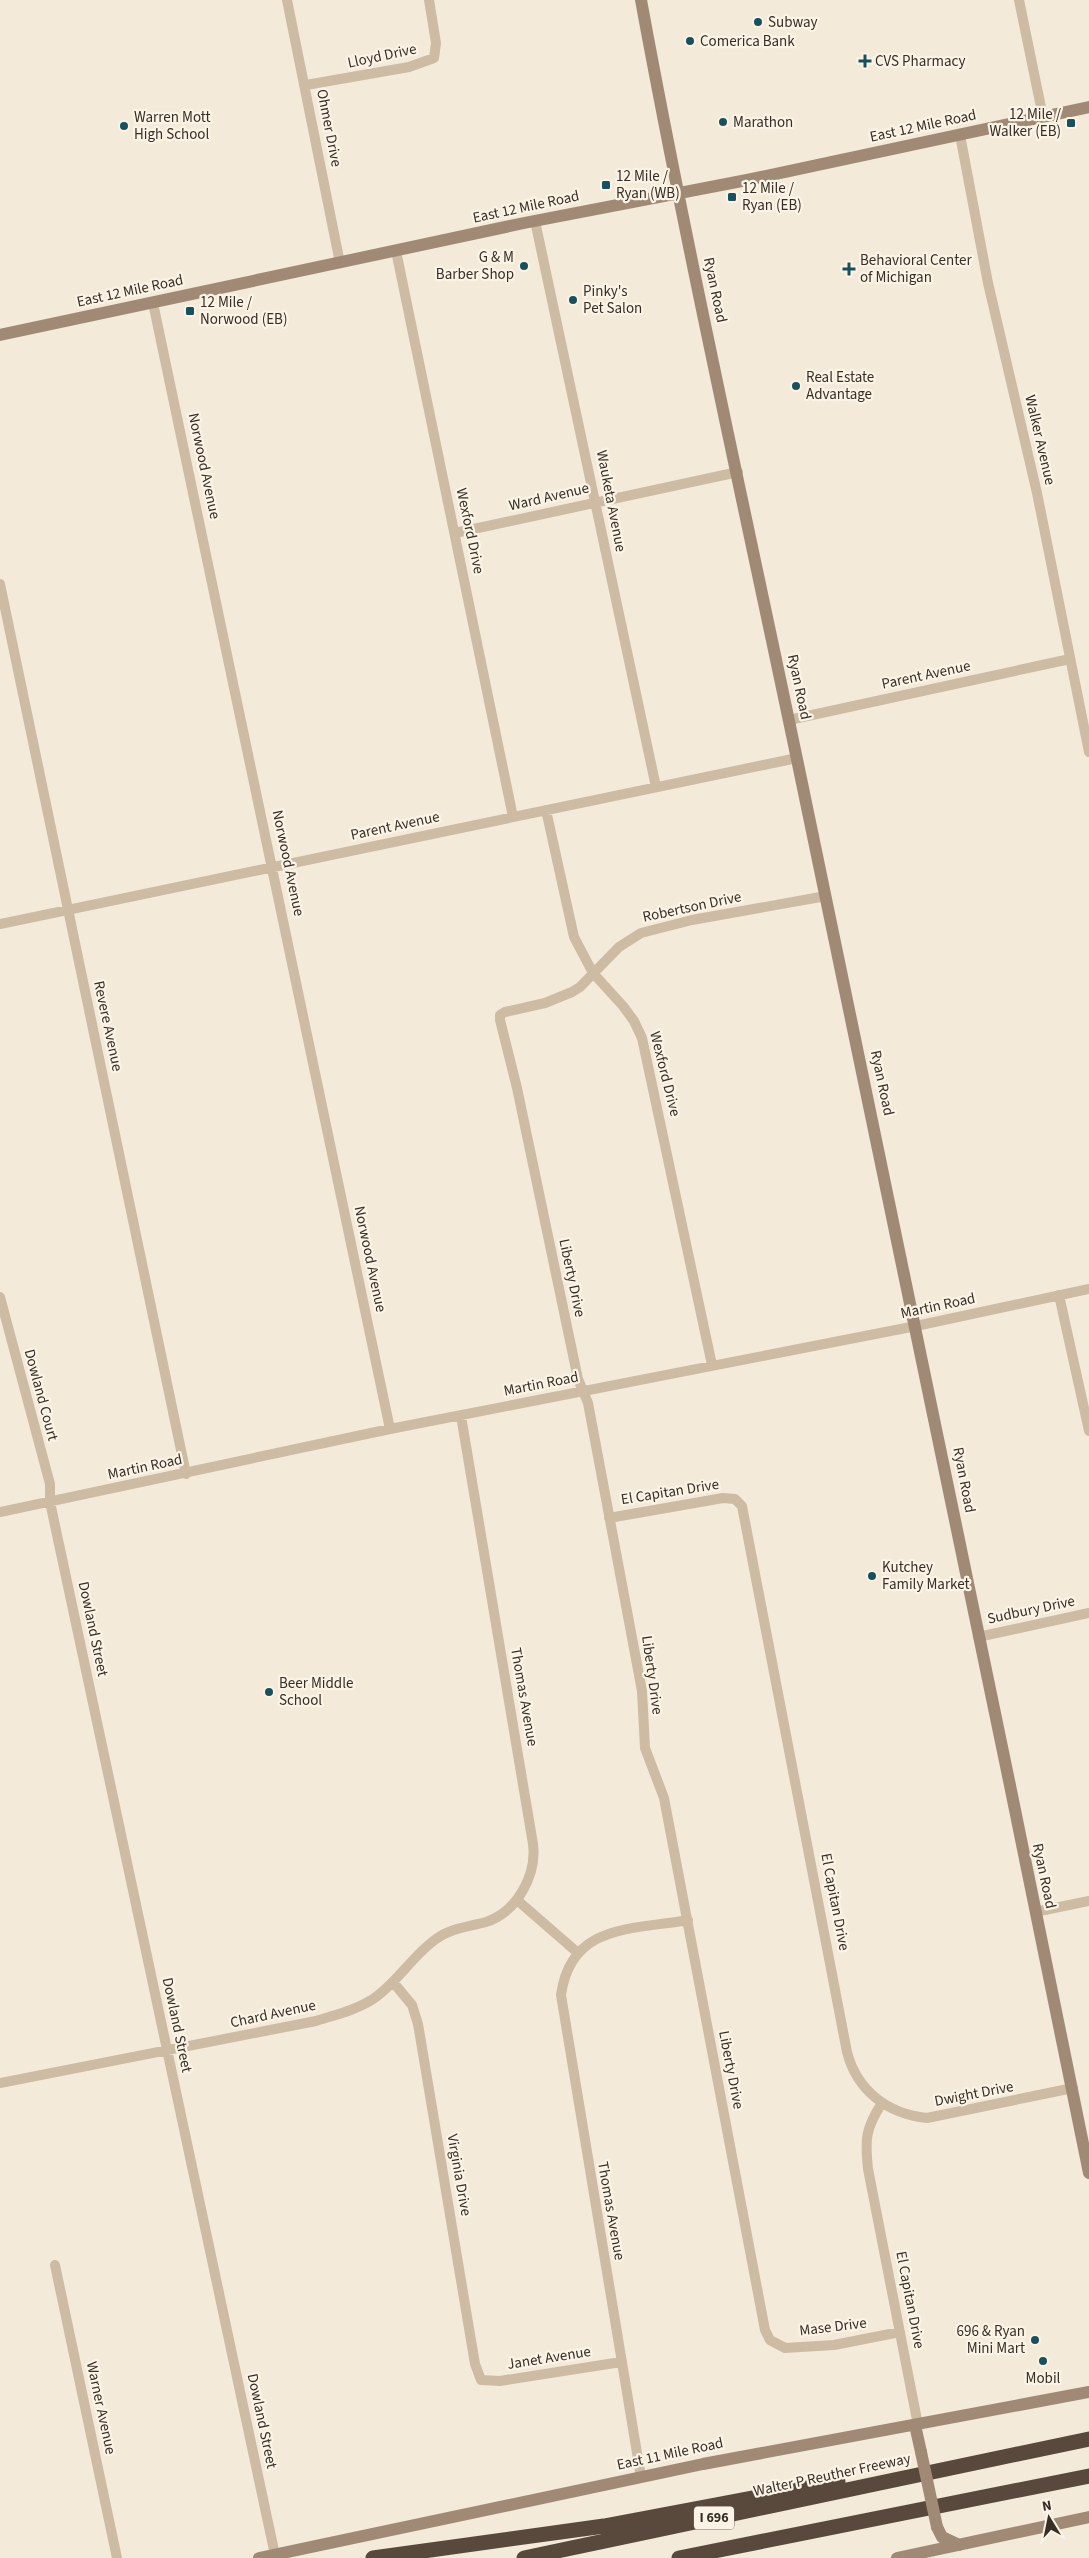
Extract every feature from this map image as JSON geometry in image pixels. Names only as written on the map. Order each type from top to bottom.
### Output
[{"type":"highway","name":"Walter P Reuther Freeway","points":[[524,2558],[1089,2439]]},
{"type":"highway","name":"I 696","points":[[679,2558],[1089,2476]]},
{"type":"highway","points":[[373,2558],[604,2526],[836,2482],[904,2478]]},
{"type":"highway","points":[[704,2558],[786,2536]]},
{"type":"main road","name":"Ryan Road","points":[[641,0],[677,194],[738,472],[916,1326],[1089,2173]]},
{"type":"main road","name":"East 12 Mile Road","points":[[0,335],[1089,107]]},
{"type":"main road","name":"East 11 Mile Road","points":[[258,2558],[641,2477],[1089,2392]]},
{"type":"main road","name":"El Capitan Drive","points":[[916,2425],[937,2528],[942,2537],[960,2545]]},
{"type":"main road","points":[[897,2558],[1089,2517]]},
{"type":"street","name":"Ohmer Drive","points":[[287,0],[306,85],[340,263]]},
{"type":"street","name":"Lloyd Drive","points":[[306,85],[409,67],[434,58],[436,43],[429,0]]},
{"type":"street","points":[[1019,0],[1043,117]]},
{"type":"street","name":"Walker Avenue","points":[[960,134],[988,283],[1037,493],[1089,752]]},
{"type":"street","name":"Wauketa Avenue","points":[[535,222],[597,501],[612,586],[656,787]]},
{"type":"street","name":"Wexford Drive","points":[[396,251],[513,817]]},
{"type":"street","name":"Norwood Avenue","points":[[153,303],[390,1429]]},
{"type":"street","name":"Ward Avenue","points":[[455,533],[738,472]]},
{"type":"street","name":"Revere Avenue","points":[[0,584],[186,1474]]},
{"type":"street","name":"Parent Avenue","points":[[789,720],[1070,659]]},
{"type":"street","name":"Parent Avenue","points":[[0,924],[797,758]]},
{"type":"street","name":"Wexford Drive","points":[[546,810],[574,937],[593,973],[623,1006],[634,1021],[642,1038],[712,1364]]},
{"type":"street","name":"Robertson Drive","points":[[500,1015],[562,997],[580,986],[619,947],[648,931],[692,920],[826,896]]},
{"type":"street","name":"Liberty Drive","points":[[500,1015],[578,1379],[588,1403],[642,1690],[645,1748],[664,1798],[765,2330],[770,2340]]},
{"type":"street","name":"Martin Road","points":[[0,1512],[186,1474],[390,1429],[712,1364],[916,1326],[1089,1289]]},
{"type":"street","points":[[1059,1295],[1089,1431]]},
{"type":"street","name":"Dowland Court","points":[[0,1297],[50,1484],[50,1502]]},
{"type":"street","name":"Thomas Avenue","points":[[461,1416],[534,1852],[528,1883],[516,1900]]},
{"type":"street","name":"El Capitan Drive","points":[[609,1518],[723,1498],[735,1500],[742,1506],[847,2052],[860,2081],[882,2104],[870,2121],[865,2145],[916,2425]]},
{"type":"street","name":"Dowland Street","points":[[50,1502],[275,2555]]},
{"type":"street","name":"Sudbury Drive","points":[[978,1636],[1089,1613]]},
{"type":"street","points":[[516,1900],[578,1953]]},
{"type":"street","name":"Chard Avenue","points":[[0,2084],[316,2022],[372,2000],[393,1982],[420,1952],[437,1938],[451,1930],[497,1917],[516,1900]]},
{"type":"street","points":[[1035,1912],[1089,1901]]},
{"type":"street","name":"Thomas Avenue","points":[[641,2477],[561,2001],[565,1976],[578,1953],[594,1939],[610,1932],[688,1920]]},
{"type":"street","name":"Virginia Drive","points":[[393,1982],[408,1999],[418,2024],[474,2354],[481,2380]]},
{"type":"street","name":"Dwight Drive","points":[[882,2104],[908,2115],[936,2117],[1072,2088]]},
{"type":"street","name":"Warner Avenue","points":[[56,2265],[117,2558]]},
{"type":"street","name":"Mase Drive","points":[[770,2340],[786,2348],[834,2345],[900,2332]]},
{"type":"street","name":"Janet Avenue","points":[[481,2380],[500,2381],[621,2362]]},
{"type":"place","name":"Subway","points":[[758,22]]},
{"type":"place","name":"Comerica Bank","points":[[690,41]]},
{"type":"place","name":"CVS Pharmacy","points":[[865,61]]},
{"type":"place","name":"Marathon","points":[[723,122]]},
{"type":"place","name":"12 Mile / Walker (EB)","points":[[1071,123]]},
{"type":"place","name":"Warren Mott High School","points":[[124,126]]},
{"type":"place","name":"12 Mile / Ryan (WB)","points":[[606,185]]},
{"type":"place","name":"12 Mile / Ryan (EB)","points":[[732,197]]},
{"type":"place","name":"G & M Barber Shop","points":[[524,266]]},
{"type":"place","name":"Behavioral Center of Michigan","points":[[849,269]]},
{"type":"place","name":"Pinky's Pet Salon","points":[[573,300]]},
{"type":"place","name":"12 Mile / Norwood (EB)","points":[[190,311]]},
{"type":"place","name":"Real Estate Advantage","points":[[796,386]]},
{"type":"place","name":"Kutchey Family Market","points":[[872,1576]]},
{"type":"place","name":"Beer Middle School","points":[[269,1692]]},
{"type":"place","name":"696 & Ryan Mini Mart","points":[[1035,2340]]},
{"type":"place","name":"Mobil","points":[[1043,2361]]}]
